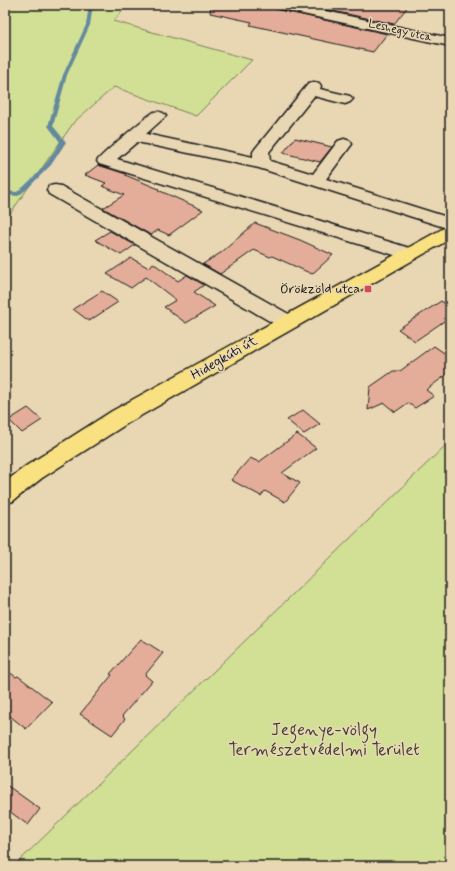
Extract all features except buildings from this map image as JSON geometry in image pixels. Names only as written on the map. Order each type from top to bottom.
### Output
[{"type":"main road","name":"Hidegkúti út","points":[[5,495],[34,472],[86,437],[287,322],[450,232]]},
{"type":"street","name":"Leshegy utca","points":[[280,5],[350,14],[450,42]]},
{"type":"street","points":[[264,164],[261,160],[261,152],[312,89],[345,99]]},
{"type":"street","points":[[158,116],[105,161],[410,254]]},
{"type":"street","points":[[133,136],[264,164],[450,224]]},
{"type":"street","points":[[316,181],[344,144]]},
{"type":"street","points":[[55,190],[287,322]]},
{"type":"green space","points":[[5,5],[128,5],[113,21],[252,60],[196,116],[114,87],[74,122],[5,221]]},
{"type":"green space","name":"Jegenye-völgy Természetvédelmi Terület","points":[[450,441],[450,866],[14,866]]},
{"type":"waterway","points":[[5,193],[18,194],[25,188],[49,164],[63,142],[50,126],[65,75],[88,25],[91,5]]},
{"type":"place","name":"Örökzöld utca","points":[[368,289]]}]
